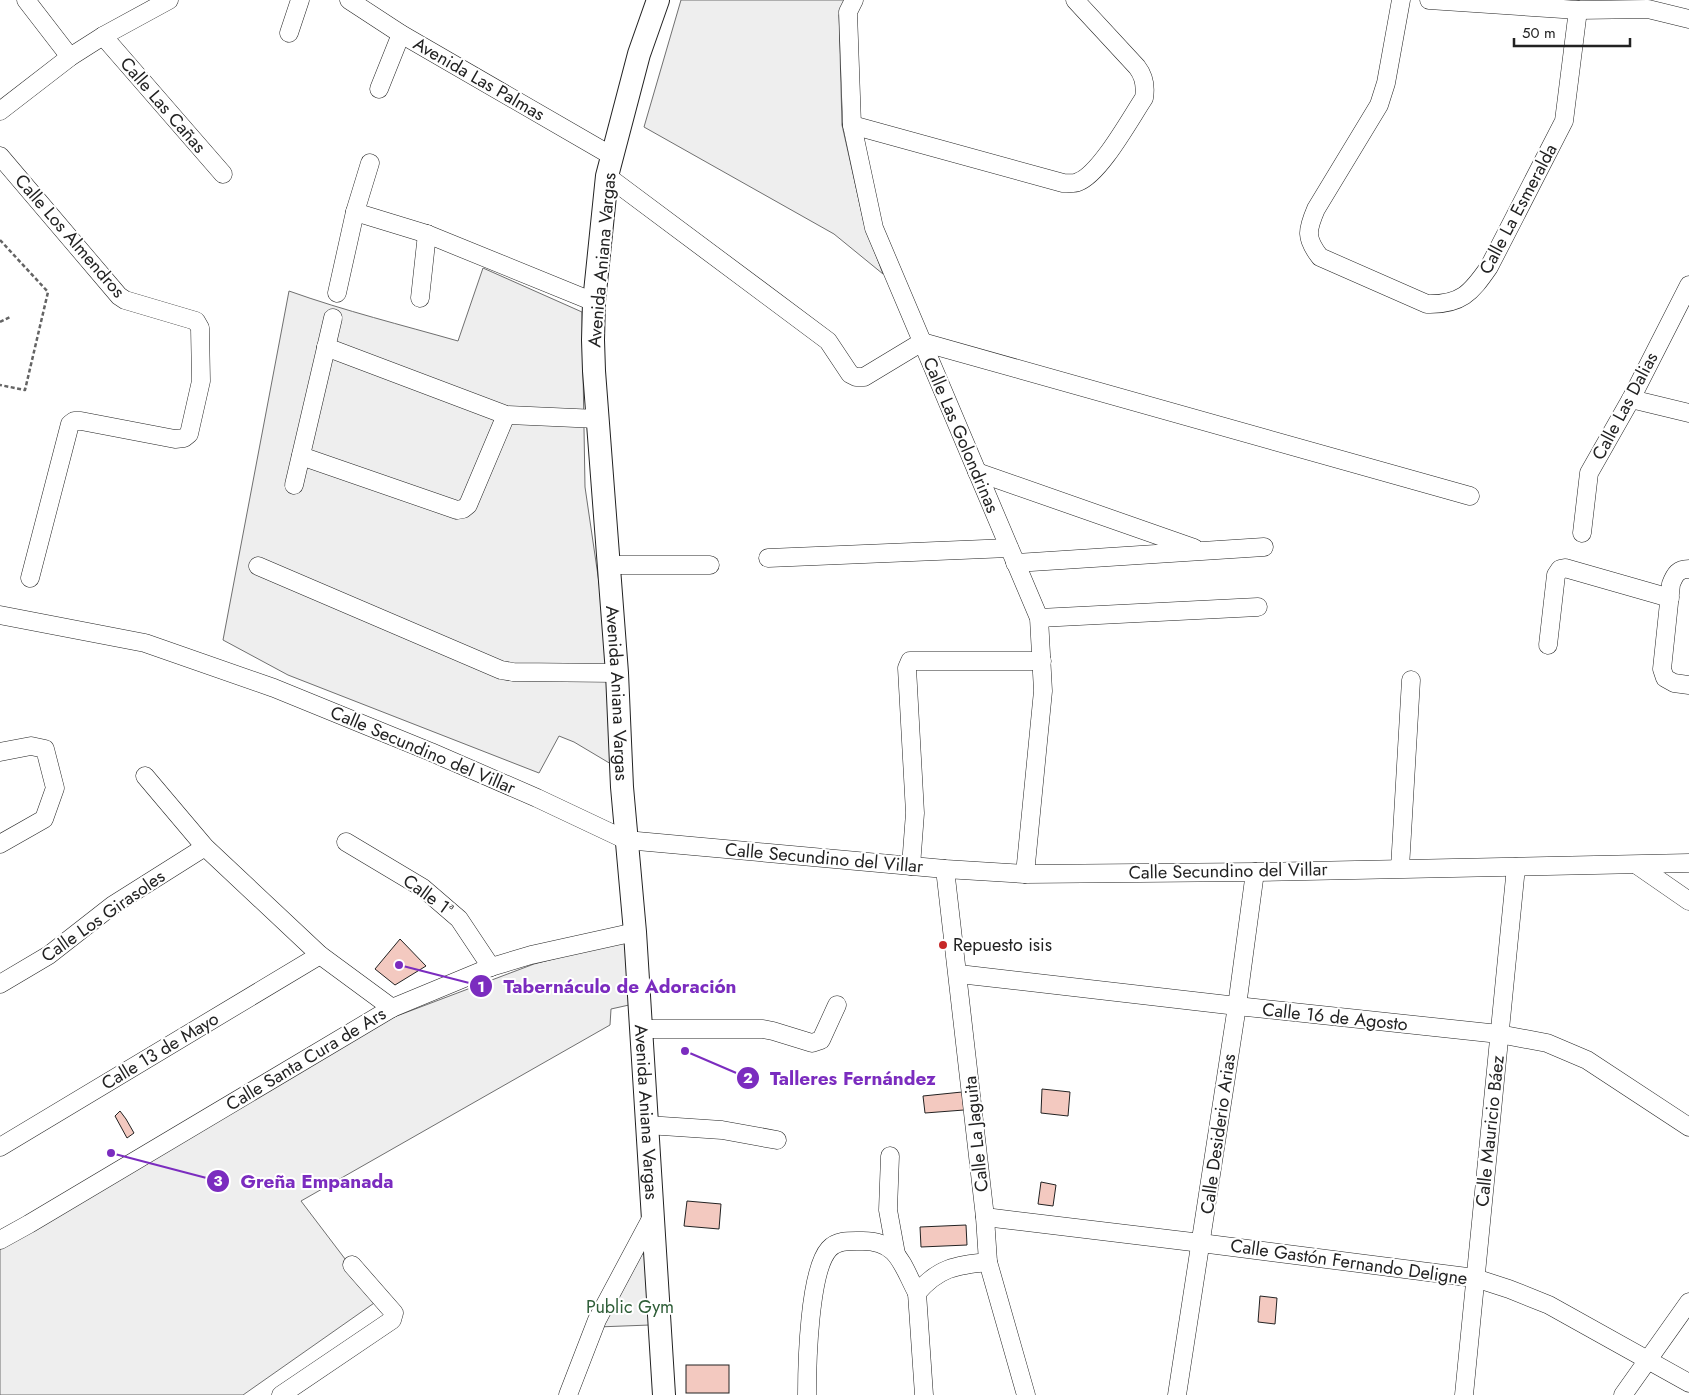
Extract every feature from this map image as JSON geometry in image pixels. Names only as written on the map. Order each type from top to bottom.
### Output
[{"type":"main road","name":"Avenida Aniana Vargas","points":[[658,0],[639,54],[610,166],[594,302],[593,340],[617,673],[622,788],[635,932],[664,1395]]},
{"type":"street","points":[[26,0],[70,57]]},
{"type":"street","points":[[289,33],[300,0]]},
{"type":"street","name":"Avenida Las Palmas","points":[[349,0],[610,166],[828,341],[850,374],[864,378],[922,342]]},
{"type":"street","name":"Calle Las Golondrinas","points":[[854,0],[848,12],[852,125],[874,228],[1040,618],[1043,691],[1025,874]]},
{"type":"street","points":[[852,125],[1063,183],[1076,183],[1087,177],[1098,168],[1144,98],[1146,90],[1142,74],[1137,67],[1075,0]]},
{"type":"street","name":"Calle La Esmeralda","points":[[1402,0],[1386,83],[1379,104],[1316,209],[1310,222],[1308,234],[1311,246],[1320,256],[1427,304],[1444,304],[1462,298],[1477,284],[1489,267],[1564,121],[1578,10]]},
{"type":"street","points":[[1429,0],[1578,10],[1651,5],[1689,19]]},
{"type":"street","points":[[0,111],[70,57],[162,2]]},
{"type":"street","points":[[378,89],[401,34]]},
{"type":"street","name":"Calle Las Cañas","points":[[104,36],[223,174]]},
{"type":"street","name":"Calle Los Almendros","points":[[0,156],[119,296],[125,300],[196,321],[200,328],[200,381],[188,434],[184,438],[175,439],[74,420],[70,424],[30,578]]},
{"type":"street","points":[[337,293],[355,212],[370,163]]},
{"type":"street","points":[[355,212],[427,234],[594,302]]},
{"type":"street","points":[[420,298],[427,234]]},
{"type":"street","name":"Calle Las Dalias","points":[[1582,534],[1589,473],[1631,399],[1689,285]]},
{"type":"street","points":[[294,485],[333,318]]},
{"type":"street","points":[[922,342],[1470,496]]},
{"type":"street","points":[[326,347],[506,415],[598,419]]},
{"type":"street","points":[[1631,399],[1689,413]]},
{"type":"street","points":[[301,456],[457,510],[463,509],[468,505],[506,415]]},
{"type":"street","points":[[977,472],[1201,551]]},
{"type":"street","points":[[768,558],[1201,551],[1264,547]]},
{"type":"street","points":[[608,566],[710,565]]},
{"type":"street","points":[[258,566],[501,670],[513,672],[617,673]]},
{"type":"street","points":[[1548,645],[1556,575],[1565,568],[1670,598]]},
{"type":"street","points":[[1689,569],[1682,569],[1676,573],[1672,584],[1662,668],[1665,678],[1674,683],[1689,685]]},
{"type":"street","points":[[1040,618],[1258,607]]},
{"type":"street","name":"Calle Secundino del Villar","points":[[0,615],[144,643],[274,688],[431,752],[537,798],[626,840],[946,869],[1025,874],[1255,872],[1689,863]]},
{"type":"street","points":[[911,866],[915,813],[907,668],[909,662],[1042,661]]},
{"type":"street","points":[[1400,868],[1411,680]]},
{"type":"street","points":[[0,752],[31,746],[45,749],[56,788],[44,819],[0,844]]},
{"type":"street","points":[[145,776],[205,847],[320,955],[392,1008]]},
{"type":"street","name":"Calle 1ª","points":[[346,842],[423,888],[460,919],[491,967]]},
{"type":"street","name":"Calle Los Girasoles","points":[[0,983],[50,955],[113,905],[205,847]]},
{"type":"street","points":[[1637,865],[1689,901]]},
{"type":"street","name":"Calle Mauricio Báez","points":[[1464,1395],[1516,867]]},
{"type":"street","name":"Calle La Jaguita","points":[[946,869],[985,1217],[988,1262],[1026,1395]]},
{"type":"street","name":"Calle Desiderio Arias","points":[[1177,1395],[1237,1006],[1255,872]]},
{"type":"street","name":"Calle Santa Cura de Ars","points":[[0,1240],[392,1008],[491,967],[531,955],[635,932]]},
{"type":"street","name":"Calle 13 de Mayo","points":[[0,1146],[320,955]]},
{"type":"street","name":"Calle 16 de Agosto","points":[[958,974],[1499,1034],[1547,1043],[1587,1060],[1689,1127]]},
{"type":"street","points":[[641,1029],[763,1029],[812,1044],[821,1040],[837,1005]]},
{"type":"street","points":[[647,1125],[722,1130],[777,1140]]},
{"type":"street","points":[[890,1156],[888,1210],[896,1254],[917,1293],[924,1395]]},
{"type":"street","points":[[568,1395],[597,1320],[653,1215]]},
{"type":"street","name":"Calle Gastón Fernando Deligne","points":[[985,1217],[1201,1242],[1475,1278],[1549,1305],[1689,1383]]},
{"type":"street","points":[[807,1395],[808,1349],[814,1289],[822,1261],[829,1249],[842,1241],[873,1241],[885,1244],[896,1254]]},
{"type":"street","points":[[917,1293],[928,1280],[948,1269],[964,1264],[988,1262]]},
{"type":"street","points":[[281,1395],[392,1320],[394,1313],[352,1266]]},
{"type":"street","points":[[1623,1395],[1689,1302]]},
{"type":"path","points":[[0,240],[48,292],[25,390],[0,385]]},
{"type":"path","points":[[0,322],[10,318]]},
{"type":"green space","points":[[681,0],[847,0],[839,15],[842,125],[864,223],[883,274],[834,234],[644,127]]},
{"type":"green space","points":[[483,268],[582,312],[585,487],[609,651],[611,764],[574,742],[559,736],[539,773],[288,675],[223,640],[289,291],[458,341]]},
{"type":"green space","points":[[626,940],[629,1005],[611,1009],[610,1025],[301,1201],[377,1301],[243,1395],[0,1395],[0,1249],[148,1160],[394,1017],[534,964]]},
{"type":"green space","name":"Public Gym","points":[[651,1221],[650,1325],[597,1327]]},
{"type":"building","points":[[400,939],[426,966],[395,985],[375,969]]},
{"type":"building","points":[[1042,1089],[1070,1092],[1068,1116],[1041,1113]]},
{"type":"building","points":[[962,1092],[964,1110],[925,1113],[923,1096]]},
{"type":"building","points":[[120,1111],[134,1133],[127,1138],[115,1116]]},
{"type":"building","points":[[1041,1182],[1056,1185],[1053,1206],[1038,1204]]},
{"type":"building","points":[[687,1201],[721,1204],[719,1229],[684,1226]]},
{"type":"building","points":[[966,1225],[967,1245],[921,1247],[920,1227]]},
{"type":"building","points":[[1260,1296],[1277,1298],[1275,1324],[1258,1322]]},
{"type":"building","points":[[686,1365],[729,1365],[729,1393],[686,1393]]},
{"type":"place","name":"Repuesto isis","points":[[943,945]]},
{"type":"place","name":"Tabernáculo de Adoración","points":[[399,965]]},
{"type":"place","name":"Talleres Fernández","points":[[685,1051]]},
{"type":"place","name":"Greña Empanada","points":[[111,1153]]}]
